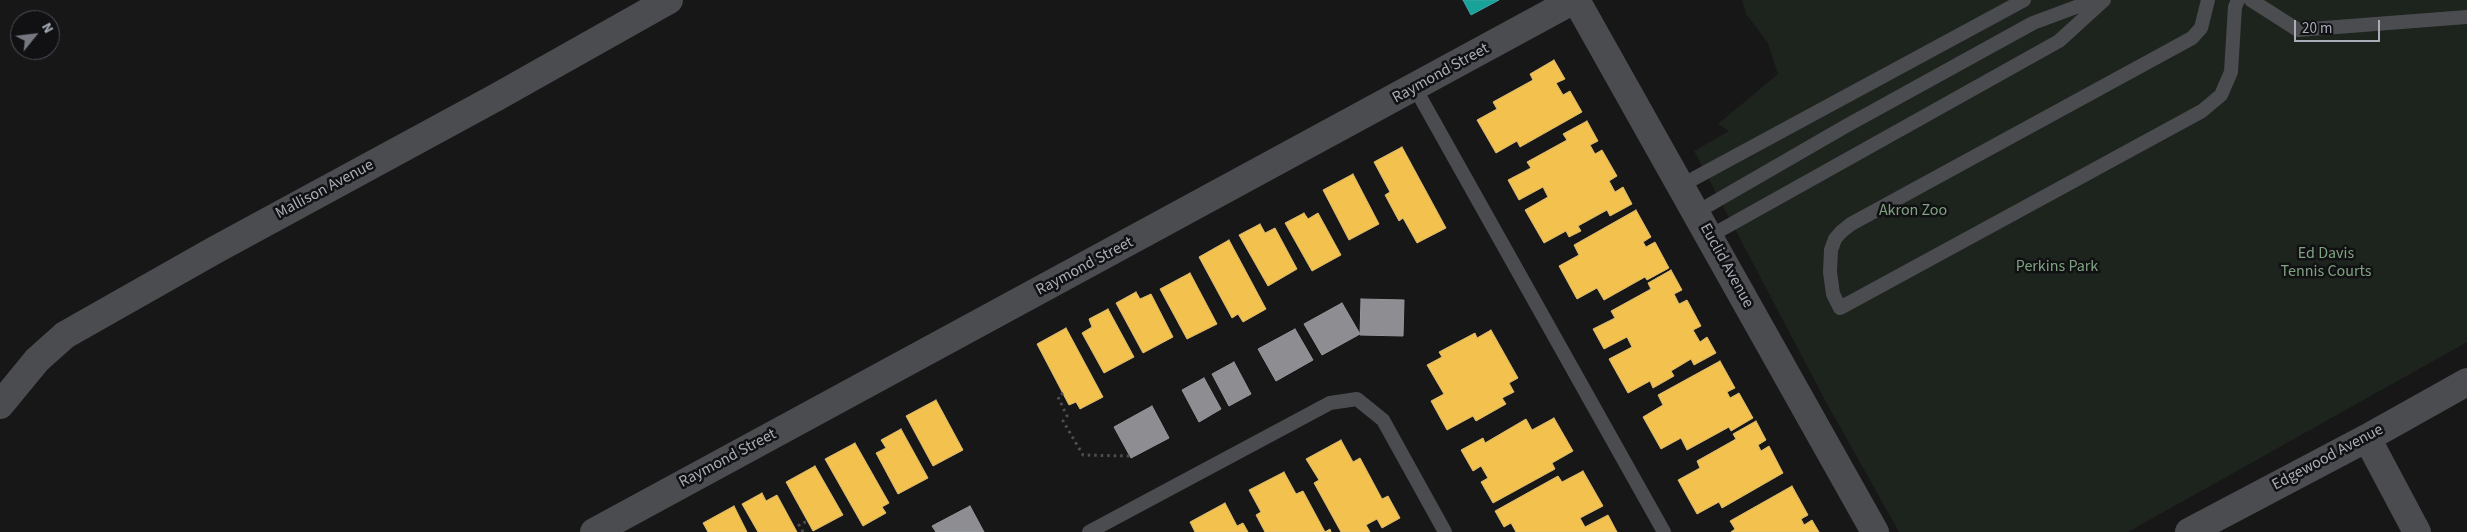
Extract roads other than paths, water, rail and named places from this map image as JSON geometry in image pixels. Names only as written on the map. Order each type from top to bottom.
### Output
[{"type":"street","name":"Mallison Avenue","points":[[0,404],[37,360],[65,335],[215,250],[495,98],[669,0]]},
{"type":"street","name":"Raymond Street","points":[[594,532],[1575,0]]},
{"type":"street","name":"Euclid Avenue","points":[[1575,0],[1682,185],[1875,532]]},
{"type":"street","name":"Edgewood Avenue","points":[[2189,532],[2367,438],[2467,382]]},
{"type":"street","points":[[2367,438],[2417,532]]},
{"type":"lane","points":[[1682,185],[2024,0]]},
{"type":"lane","points":[[1697,212],[1846,126],[2034,23],[2094,0]]},
{"type":"lane","points":[[1710,236],[2059,41],[2104,0]]},
{"type":"lane","points":[[2208,0],[2201,28],[2192,38],[1851,224],[1841,232],[1835,239],[1830,262],[1831,285],[1840,308],[2202,111],[2221,95],[2231,72],[2235,7],[2238,0]]},
{"type":"lane","points":[[2251,0],[2298,30],[2467,17]]},
{"type":"lane","points":[[1414,88],[1664,532]]},
{"type":"lane","points":[[1090,532],[1330,402],[1357,399],[1383,420],[1445,532]]},
{"type":"park label","name":"Akron Zoo","points":[[1913,211]]},
{"type":"park label","name":"Ed Davis Tennis Courts","points":[[2326,263]]},
{"type":"park label","name":"Perkins Park","points":[[2057,267]]}]
